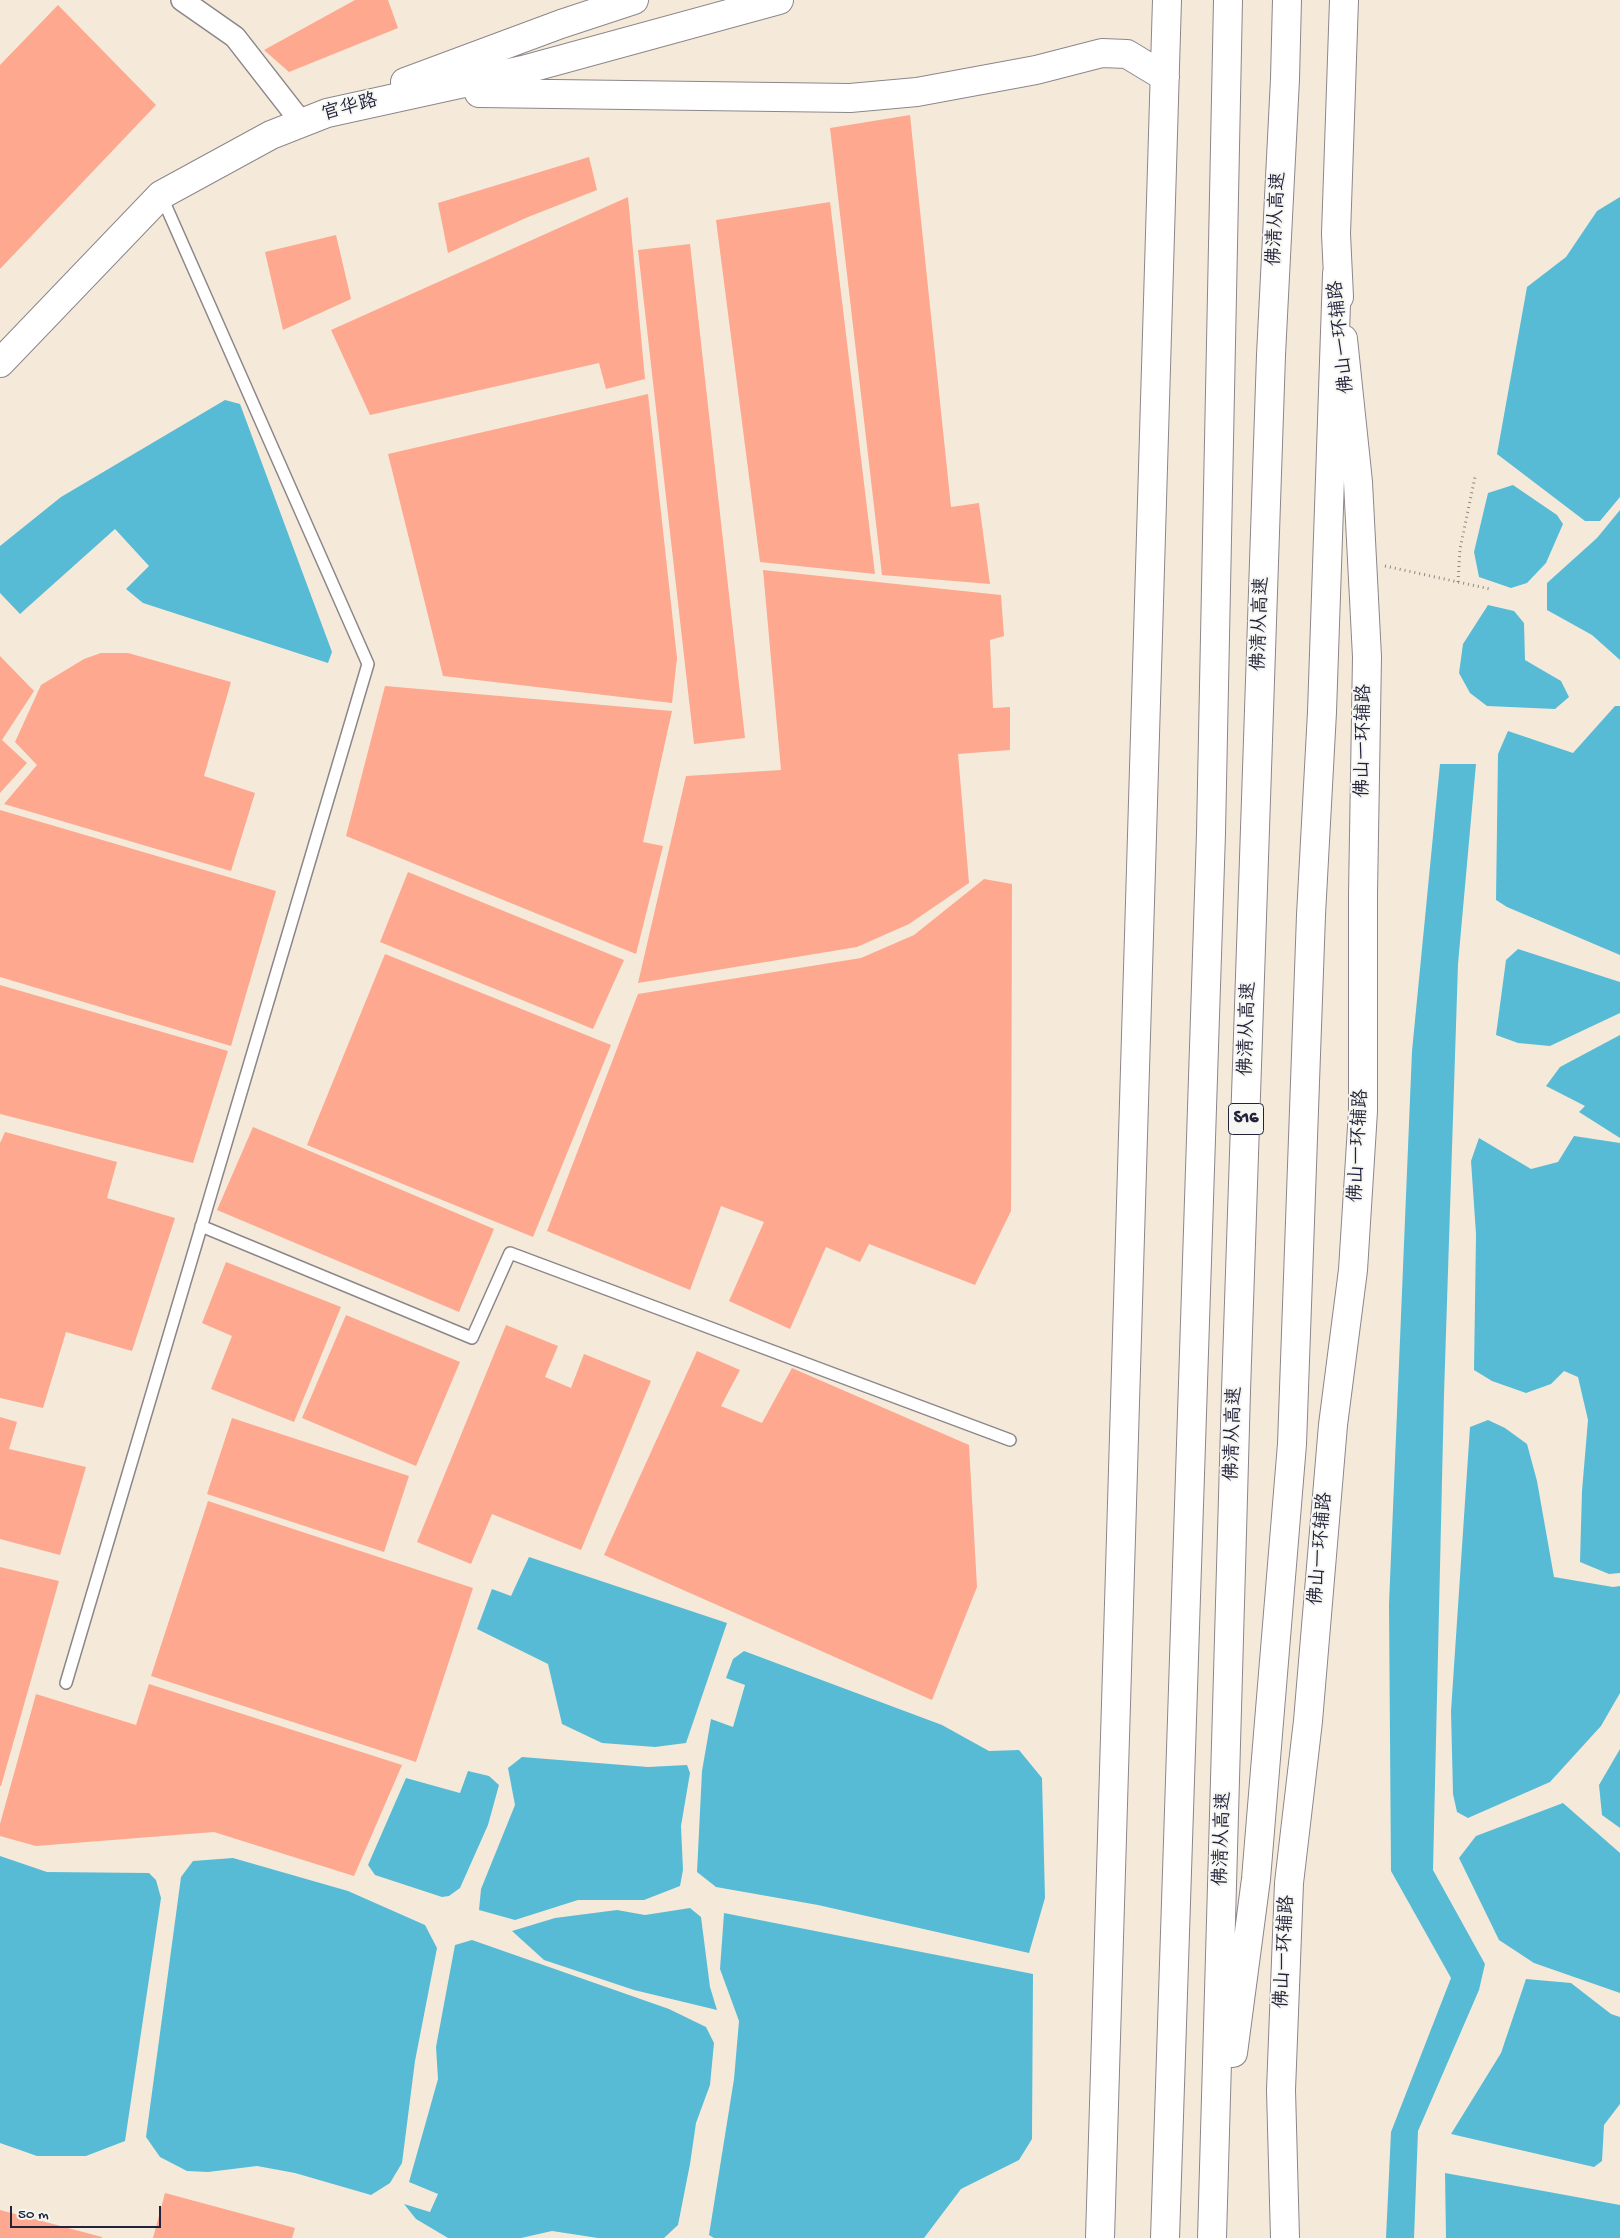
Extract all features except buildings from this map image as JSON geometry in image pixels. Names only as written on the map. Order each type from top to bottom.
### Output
[{"type":"main road","points":[[327,113],[445,66],[634,0]]},
{"type":"main road","name":"官华路","points":[[0,364],[161,195],[271,135],[327,113],[523,70],[779,0]]},
{"type":"main road","points":[[1100,2238],[1167,0]]},
{"type":"main road","name":"S16","points":[[1165,2238],[1211,833],[1228,0]]},
{"type":"main road","name":"佛清从高速","points":[[1212,2238],[1242,1223],[1271,364],[1286,79],[1286,0]]},
{"type":"main road","points":[[1343,52],[1344,0]]},
{"type":"main road","points":[[1343,52],[1350,26],[1364,0]]},
{"type":"main road","name":"佛山一环辅路","points":[[1285,2238],[1281,2090],[1289,1882],[1308,1721],[1333,1425],[1353,1270],[1363,1111],[1363,894],[1367,657],[1358,482],[1337,274],[1338,136],[1343,52]]},
{"type":"main road","points":[[407,94],[516,92],[850,98],[917,92],[1036,70],[1102,53],[1127,54],[1165,77]]},
{"type":"main road","points":[[1213,2206],[1256,1879],[1292,1444],[1337,274]]},
{"type":"main road","points":[[1085,2238],[1104,2100]]},
{"type":"street","points":[[182,0],[235,37],[302,123]]},
{"type":"lane","points":[[66,1683],[368,664],[161,195]]},
{"type":"lane","points":[[201,1226],[472,1338],[510,1253],[1010,1440]]},
{"type":"path","points":[[1458,582],[1460,549],[1475,477]]},
{"type":"path","points":[[1362,562],[1490,589]]},
{"type":"water","points":[[1620,197],[1620,497],[1600,521],[1585,521],[1497,454],[1527,287],[1566,257],[1597,211]]},
{"type":"water","points":[[225,400],[240,404],[332,652],[328,663],[143,603],[126,589],[149,566],[115,529],[20,614],[0,593],[0,546],[61,497]]},
{"type":"water","points":[[1513,485],[1557,515],[1563,524],[1546,563],[1527,583],[1511,588],[1479,577],[1474,552],[1488,493]]},
{"type":"water","points":[[1620,510],[1620,660],[1592,635],[1547,610],[1547,583],[1597,538]]},
{"type":"water","points":[[1488,605],[1514,611],[1524,623],[1525,660],[1561,681],[1569,697],[1555,709],[1487,706],[1470,693],[1459,673],[1463,644]]},
{"type":"water","points":[[1615,706],[1620,706],[1620,955],[1507,907],[1496,900],[1498,754],[1508,731],[1573,753]]},
{"type":"water","points":[[1440,764],[1476,764],[1458,964],[1444,1394],[1433,1870],[1485,1964],[1479,1990],[1418,2131],[1414,2238],[1386,2238],[1391,2132],[1451,1978],[1391,1871],[1389,1604],[1412,1051]]},
{"type":"water","points":[[1518,949],[1620,982],[1620,1013],[1550,1046],[1518,1043],[1496,1035],[1506,960]]},
{"type":"water","points":[[1620,1035],[1620,1138],[1579,1112],[1585,1106],[1546,1086],[1560,1067]]},
{"type":"water","points":[[1574,1136],[1620,1143],[1620,1573],[1609,1574],[1580,1562],[1582,1491],[1588,1420],[1578,1377],[1564,1371],[1551,1384],[1526,1393],[1492,1381],[1474,1370],[1476,1234],[1471,1161],[1479,1138],[1531,1169],[1558,1162]]},
{"type":"water","points":[[1488,1420],[1505,1428],[1527,1444],[1537,1481],[1554,1577],[1613,1587],[1620,1586],[1620,1693],[1601,1726],[1550,1782],[1468,1818],[1457,1812],[1453,1794],[1451,1711],[1470,1427]]},
{"type":"water","points":[[529,1557],[727,1623],[686,1743],[655,1747],[602,1743],[562,1724],[548,1664],[477,1629],[492,1589],[511,1596]]},
{"type":"water","points":[[744,1651],[942,1725],[989,1751],[1019,1750],[1042,1778],[1045,1898],[1029,1953],[818,1905],[716,1887],[697,1872],[702,1771],[711,1719],[733,1727],[745,1685],[726,1678],[733,1659]]},
{"type":"water","points":[[1620,1749],[1620,1828],[1602,1815],[1599,1785]]},
{"type":"water","points":[[522,1757],[648,1767],[687,1765],[690,1773],[681,1826],[683,1870],[680,1886],[644,1900],[578,1900],[515,1920],[479,1910],[481,1889],[515,1805],[508,1768]]},
{"type":"water","points":[[468,1771],[489,1776],[499,1785],[488,1825],[460,1888],[449,1896],[442,1897],[375,1875],[368,1865],[406,1778],[460,1793]]},
{"type":"water","points":[[1563,1803],[1620,1853],[1620,1993],[1534,1963],[1499,1940],[1459,1858],[1476,1836]]},
{"type":"water","points":[[0,1856],[47,1872],[149,1873],[156,1880],[161,1898],[125,2141],[86,2156],[37,2156],[0,2143]]},
{"type":"water","points":[[233,1858],[348,1891],[425,1925],[437,1948],[415,2061],[402,2163],[390,2183],[371,2195],[295,2173],[257,2166],[208,2172],[187,2171],[160,2157],[146,2137],[181,1877],[193,1861]]},
{"type":"water","points":[[690,1908],[701,1917],[710,1987],[717,2010],[634,1990],[544,1960],[512,1931],[555,1918],[617,1910],[645,1915]]},
{"type":"water","points":[[724,1913],[1033,1974],[1032,2139],[1019,2160],[961,2189],[924,2238],[714,2238],[709,2235],[734,2079],[739,2021],[720,1969]]},
{"type":"water","points":[[472,1940],[669,2009],[706,2027],[714,2043],[710,2085],[696,2123],[678,2225],[664,2238],[598,2238],[552,2231],[521,2238],[448,2238],[416,2219],[404,2204],[430,2212],[438,2194],[409,2182],[438,2079],[436,2047],[455,1945]]},
{"type":"water","points":[[1526,1979],[1571,1983],[1611,2014],[1620,2017],[1620,2104],[1604,2125],[1602,2161],[1594,2167],[1451,2134],[1501,2053]]},
{"type":"water","points":[[1445,2173],[1620,2205],[1620,2238],[1446,2238]]}]
